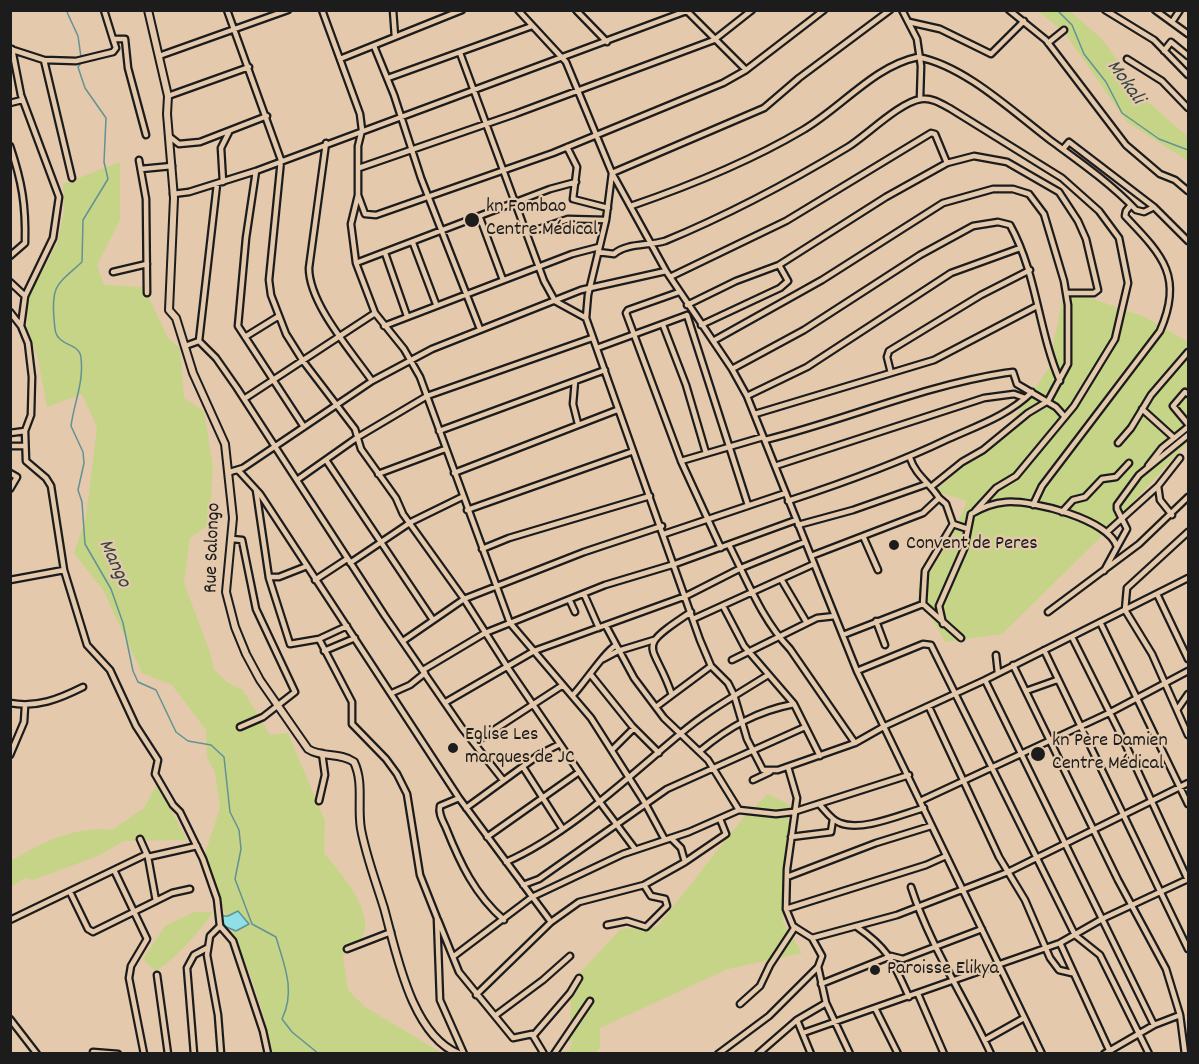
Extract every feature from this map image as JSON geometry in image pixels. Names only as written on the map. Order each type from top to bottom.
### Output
[{"type":"street","points":[[11,49],[44,60],[76,60],[114,52],[116,48],[104,10]]},
{"type":"street","name":"Rue Salongo","points":[[148,10],[168,96],[173,194],[169,307],[193,373],[224,438],[230,472],[232,539],[226,592],[235,627],[247,657],[310,751],[349,758],[358,772],[360,827],[391,932],[400,974],[417,1008],[442,1044],[459,1053]]},
{"type":"street","points":[[227,10],[281,160],[269,280],[271,296],[287,336],[336,407],[355,429],[361,448],[378,474],[533,705],[635,849]]},
{"type":"street","points":[[159,56],[288,10]]},
{"type":"street","points":[[322,10],[354,94],[362,130],[358,146],[358,195],[351,224],[356,263],[375,313],[411,361],[427,396],[453,473],[510,623],[518,636],[573,695],[612,750],[668,839],[681,848],[685,862]]},
{"type":"street","points":[[393,10],[395,37]]},
{"type":"street","points":[[340,59],[462,10]]},
{"type":"street","points":[[518,10],[564,58],[612,173],[651,245],[687,304],[748,505]]},
{"type":"street","points":[[359,168],[714,40],[752,10]]},
{"type":"street","points":[[358,195],[362,210],[370,215],[429,197],[596,136],[723,83],[746,70],[824,10]]},
{"type":"street","points":[[612,173],[764,108],[799,78],[890,10]]},
{"type":"street","points":[[902,10],[917,39],[921,66],[920,99]]},
{"type":"street","points":[[1009,10],[1048,43],[1126,145],[1160,174],[1174,180],[1188,191]]},
{"type":"street","points":[[1106,10],[1154,40],[1188,75]]},
{"type":"street","points":[[1155,10],[1188,34]]},
{"type":"street","points":[[1172,22],[1180,10]]},
{"type":"street","points":[[579,11],[608,42]]},
{"type":"street","points":[[173,194],[220,183],[256,171],[326,143],[475,91],[687,11],[746,70]]},
{"type":"street","points":[[909,22],[940,29],[991,54],[1024,21]]},
{"type":"street","points":[[388,78],[532,26]]},
{"type":"street","points":[[1048,43],[1064,30]]},
{"type":"street","points":[[113,39],[125,39],[128,68],[147,135]]},
{"type":"street","points":[[1164,51],[1171,42],[1188,56]]},
{"type":"street","points":[[374,46],[388,78],[411,150],[480,329]]},
{"type":"street","points":[[11,49],[22,100],[55,180],[59,198],[53,238],[25,296],[21,326]]},
{"type":"street","points":[[460,53],[539,267],[555,301],[586,318]]},
{"type":"street","points":[[631,206],[691,185],[791,137],[826,116],[891,68],[918,57],[954,70],[1064,148],[1140,212],[1154,207]]},
{"type":"street","points":[[1127,59],[1162,81],[1188,108]]},
{"type":"street","points":[[44,60],[72,178]]},
{"type":"street","points":[[168,96],[249,67]]},
{"type":"street","points":[[384,326],[407,315],[572,254],[599,250],[614,254],[620,247],[651,245],[675,237],[777,188],[851,145],[884,120],[920,99],[933,100],[951,109],[1062,178],[1100,211],[1119,238],[1128,283],[1115,339],[1065,417],[1016,476],[996,488],[968,518],[964,549],[939,606],[943,624]]},
{"type":"street","points":[[10,103],[22,100]]},
{"type":"street","points":[[170,137],[182,145],[229,132],[267,116]]},
{"type":"street","points":[[199,341],[220,183],[221,148],[229,132]]},
{"type":"street","points":[[670,277],[786,221],[931,133],[935,134],[947,163]]},
{"type":"street","points":[[210,138],[221,148]]},
{"type":"street","points":[[1064,148],[1067,143],[1071,142],[1154,207],[1188,241]]},
{"type":"street","points":[[326,143],[309,277],[314,294],[372,381]]},
{"type":"street","points":[[10,146],[22,182],[26,211],[25,243],[10,256]]},
{"type":"street","points":[[567,147],[570,157],[576,162],[573,199],[608,208]]},
{"type":"street","points":[[687,304],[736,281],[779,265],[886,197],[947,163],[974,156],[995,159],[1019,168],[1059,192],[1086,239],[1098,290],[1094,293],[1066,293]]},
{"type":"street","points":[[139,160],[146,199],[147,293]]},
{"type":"street","points":[[141,169],[172,166]]},
{"type":"street","points":[[256,171],[246,238],[238,323],[304,427]]},
{"type":"street","points":[[612,173],[606,220],[586,318],[632,452],[662,526],[711,666],[728,683],[734,695],[741,721],[760,767],[771,771]]},
{"type":"street","points":[[356,263],[576,182]]},
{"type":"street","points":[[392,693],[411,685],[424,671],[485,633],[584,594],[729,544],[929,486],[962,462],[988,447],[1028,412],[1048,401],[1060,381],[1070,353],[1066,293],[1054,245],[1039,205],[1029,194],[1022,191],[993,189],[943,203],[822,280],[713,341]]},
{"type":"street","points":[[1033,505],[1042,486],[1154,339],[1166,319],[1171,292],[1169,271],[1150,242],[1125,216],[1131,205]]},
{"type":"street","points":[[480,218],[503,280]]},
{"type":"street","points":[[527,233],[568,219],[606,220]]},
{"type":"street","points":[[732,369],[833,314],[920,255],[973,226],[992,222],[1008,224],[1030,270],[1037,306],[1060,381]]},
{"type":"street","points":[[413,243],[436,304]]},
{"type":"street","points":[[747,396],[807,367],[951,273],[1020,248]]},
{"type":"street","points":[[385,253],[407,315]]},
{"type":"street","points":[[112,272],[147,264]]},
{"type":"street","points":[[701,325],[780,288],[788,281],[779,265]]},
{"type":"street","points":[[891,373],[887,357],[889,351],[981,295],[1030,270]]},
{"type":"street","points":[[230,472],[238,470],[274,447],[372,381],[480,329],[591,287],[666,271]]},
{"type":"street","points":[[10,282],[25,296]]},
{"type":"street","points":[[679,292],[627,311],[633,335],[681,461],[721,548]]},
{"type":"street","points":[[755,414],[934,360],[1037,306]]},
{"type":"street","points":[[10,312],[21,326],[28,344],[32,376],[31,415],[25,431],[26,461],[45,477],[51,486],[63,570],[87,645],[110,670],[136,726],[158,760],[155,774],[173,805],[180,812],[197,846],[217,899],[220,926],[233,941],[237,952],[263,1031],[267,1053]]},
{"type":"street","points":[[244,399],[375,313]]},
{"type":"street","points":[[690,314],[713,341],[747,396],[857,671],[1042,1053]]},
{"type":"street","points":[[597,348],[690,314]]},
{"type":"street","points":[[245,337],[279,316]]},
{"type":"street","points":[[663,325],[689,395],[706,453]]},
{"type":"street","points":[[297,480],[358,437],[427,396],[592,338]]},
{"type":"street","points":[[185,346],[199,341]]},
{"type":"street","points":[[199,341],[216,358],[348,561],[474,743],[503,780]]},
{"type":"street","points":[[1118,443],[1188,352]]},
{"type":"street","points":[[439,431],[605,370]]},
{"type":"street","points":[[681,461],[729,446],[832,422],[900,398],[993,374],[1013,372],[1017,384],[1048,401],[1065,417]]},
{"type":"street","points":[[575,381],[573,404],[578,424]]},
{"type":"street","points":[[1145,471],[1155,456],[1188,425],[1173,406],[1188,391]]},
{"type":"street","points":[[789,501],[910,458],[989,423],[1032,392]]},
{"type":"street","points":[[775,466],[984,398],[1014,394],[1025,398]]},
{"type":"street","points":[[453,473],[617,410]]},
{"type":"street","points":[[1142,410],[1173,437]]},
{"type":"street","points":[[10,432],[25,431]]},
{"type":"street","points":[[1104,572],[1128,529],[1117,505],[1139,475],[1188,435]]},
{"type":"street","points":[[10,446],[24,446]]},
{"type":"street","points":[[378,474],[445,449]]},
{"type":"street","points":[[467,510],[632,452]]},
{"type":"street","points":[[910,458],[917,474],[946,504],[954,524],[968,529]]},
{"type":"street","points":[[1107,532],[1158,486],[1180,458]]},
{"type":"street","points":[[326,460],[433,620]]},
{"type":"street","points":[[1062,512],[1073,500],[1085,497],[1102,479],[1116,477],[1128,463]]},
{"type":"street","points":[[238,470],[256,489],[459,798],[551,922]]},
{"type":"street","points":[[10,473],[17,477],[10,489]]},
{"type":"street","points":[[1158,486],[1160,500],[1172,514]]},
{"type":"street","points":[[256,489],[269,577],[290,644],[319,639],[347,626]]},
{"type":"street","points":[[664,534],[786,493]]},
{"type":"street","points":[[482,549],[509,537],[650,496]]},
{"type":"street","points":[[315,580],[411,522],[462,497]]},
{"type":"street","points":[[1048,612],[1104,572],[1172,514],[1188,497]]},
{"type":"street","points":[[810,556],[923,513],[939,498]]},
{"type":"street","points":[[975,511],[1003,502],[1033,505],[1062,512],[1083,518],[1107,532],[1117,547]]},
{"type":"street","points":[[923,604],[924,574],[954,524]]},
{"type":"street","points":[[403,641],[464,599],[496,585],[662,526]]},
{"type":"street","points":[[1188,532],[1127,588],[1125,610],[1166,682],[1188,735]]},
{"type":"street","points":[[863,536],[878,570]]},
{"type":"street","points":[[232,539],[242,540],[256,609],[295,692],[279,707],[240,727]]},
{"type":"street","points":[[446,702],[534,651],[686,596],[741,568],[805,542]]},
{"type":"street","points":[[729,544],[752,592],[777,636],[790,649],[855,743]]},
{"type":"street","points":[[693,619],[814,564]]},
{"type":"street","points":[[269,577],[279,577],[307,566]]},
{"type":"street","points":[[10,580],[63,570]]},
{"type":"street","points":[[753,780],[771,771],[855,743],[885,726],[986,680],[1187,578],[1188,585]]},
{"type":"street","points":[[781,579],[807,623]]},
{"type":"street","points":[[584,594],[599,628]]},
{"type":"street","points":[[1157,594],[1188,659]]},
{"type":"street","points":[[570,601],[575,612]]},
{"type":"street","points":[[843,635],[923,604]]},
{"type":"street","points":[[923,604],[961,638]]},
{"type":"street","points":[[723,606],[741,641],[794,704],[820,756]]},
{"type":"street","points":[[573,695],[603,659],[617,649],[654,640],[691,612]]},
{"type":"street","points":[[732,660],[807,623],[822,617],[835,616]]},
{"type":"street","points":[[876,621],[885,645]]},
{"type":"street","points":[[1101,622],[1188,804]]},
{"type":"street","points":[[606,626],[617,649],[656,707],[700,751],[739,810]]},
{"type":"street","points":[[803,1033],[1046,949],[1102,919],[1188,879],[1071,637]]},
{"type":"street","points":[[324,651],[356,638]]},
{"type":"street","points":[[319,639],[352,702],[352,724],[398,774],[407,794],[420,875],[459,972],[513,1038],[530,1033],[544,1053]]},
{"type":"street","points":[[654,640],[651,653],[672,695]]},
{"type":"street","points":[[857,671],[928,643],[956,694],[1075,934],[1100,955],[1149,1053]]},
{"type":"street","points":[[1044,650],[1159,894],[1186,937],[1188,949]]},
{"type":"street","points":[[996,655],[998,673]]},
{"type":"street","points":[[1013,665],[1131,905],[1166,969],[1180,1015],[1185,1053]]},
{"type":"street","points":[[656,707],[711,666]]},
{"type":"street","points":[[920,801],[1109,713],[1188,671]]},
{"type":"street","points":[[591,675],[634,728],[658,753]]},
{"type":"street","points":[[506,862],[523,854],[562,828],[599,801],[681,733],[734,695],[768,675]]},
{"type":"street","points":[[986,680],[1154,1025]]},
{"type":"street","points":[[1026,691],[1057,680]]},
{"type":"street","points":[[474,743],[563,685]]},
{"type":"street","points":[[10,704],[25,706],[57,699],[83,687]]},
{"type":"street","points":[[1177,710],[1188,694]]},
{"type":"street","points":[[700,751],[741,721],[773,708],[794,704]]},
{"type":"street","points":[[10,755],[23,724],[25,706]]},
{"type":"street","points":[[929,707],[1008,872],[1026,900],[1046,949],[1059,970],[1072,973]]},
{"type":"street","points":[[612,750],[634,728]]},
{"type":"street","points":[[523,885],[539,879],[645,803],[689,777],[805,728]]},
{"type":"street","points":[[466,808],[503,780],[560,744]]},
{"type":"street","points":[[318,801],[325,776],[322,753]]},
{"type":"street","points":[[523,767],[562,828]]},
{"type":"street","points":[[718,1053],[770,1016],[818,967],[823,958],[812,938],[790,922],[786,909],[796,793],[788,767]]},
{"type":"street","points":[[487,837],[579,772]]},
{"type":"street","points":[[454,957],[532,897],[635,849],[668,839],[739,810],[776,814],[793,812],[909,775]]},
{"type":"street","points":[[812,938],[857,927],[917,907],[1008,872],[1188,783]]},
{"type":"street","points":[[459,798],[441,806],[441,817],[462,868],[504,920]]},
{"type":"street","points":[[819,804],[840,824],[860,825],[924,808]]},
{"type":"street","points":[[476,995],[551,922],[589,897],[644,885],[685,862],[726,834],[720,819]]},
{"type":"street","points":[[791,837],[831,832],[833,819]]},
{"type":"street","points":[[787,877],[876,843],[931,826]]},
{"type":"street","points":[[140,839],[147,855],[156,901]]},
{"type":"street","points":[[10,920],[147,855],[197,846]]},
{"type":"street","points":[[786,909],[946,856]]},
{"type":"street","points":[[114,870],[147,939],[129,972],[144,1053]]},
{"type":"street","points":[[607,925],[627,921],[644,927],[650,925],[668,904],[665,899],[651,896],[644,885]]},
{"type":"street","points":[[911,887],[917,907],[936,947],[991,1053]]},
{"type":"street","points":[[70,892],[90,932],[180,889],[190,889]]},
{"type":"street","points":[[437,918],[440,1000],[464,1053]]},
{"type":"street","points":[[220,926],[210,936],[207,948],[222,1053]]},
{"type":"street","points":[[740,1004],[760,986],[770,965],[795,927]]},
{"type":"street","points":[[857,927],[876,940],[891,956],[909,997]]},
{"type":"street","points":[[821,984],[891,956],[903,959],[982,929]]},
{"type":"street","points":[[347,949],[391,932]]},
{"type":"street","points":[[1060,943],[1108,1053],[1154,1025],[1180,1015]]},
{"type":"street","points":[[194,1053],[187,968],[194,955],[207,948]]},
{"type":"street","points":[[496,1015],[570,957]]},
{"type":"street","points":[[818,967],[826,1004],[850,1053]]},
{"type":"street","points":[[157,975],[168,1053]]},
{"type":"street","points":[[533,1036],[570,993],[579,978]]},
{"type":"street","points":[[918,994],[944,1053]]},
{"type":"street","points":[[554,1053],[590,1001]]},
{"type":"street","points":[[758,1053],[797,1020],[826,1004]]},
{"type":"street","points":[[875,1008],[898,1053]]},
{"type":"street","points":[[985,1040],[1024,1018]]},
{"type":"street","points":[[10,1019],[37,1053]]},
{"type":"street","points":[[797,1020],[811,1053]]},
{"type":"street","points":[[1181,1022],[1188,1025]]},
{"type":"street","points":[[93,1052],[118,1053]]},
{"type":"green space","points":[[1038,11],[1070,11],[1103,40],[1142,97],[1188,137],[1188,161],[1127,122],[1064,32]]},
{"type":"green space","points":[[120,162],[120,220],[97,265],[104,285],[144,287],[168,338],[180,348],[184,398],[204,411],[213,468],[209,525],[190,538],[184,583],[210,652],[214,669],[228,683],[243,690],[270,735],[288,733],[325,821],[324,853],[348,883],[362,909],[365,921],[364,933],[357,946],[343,956],[348,990],[365,1007],[442,1053],[271,1053],[265,1020],[250,974],[228,923],[205,853],[220,808],[215,773],[207,757],[206,730],[172,685],[142,673],[103,590],[74,553],[86,517],[97,427],[82,394],[47,407],[38,359],[27,328],[28,297],[57,244],[64,212],[63,184]]},
{"type":"green space","points":[[1064,289],[1145,317],[1188,342],[1188,442],[1103,535],[1002,634],[945,642],[917,591],[950,541],[967,501],[935,491],[1005,431],[1049,368]]},
{"type":"green space","points":[[157,784],[187,840],[124,841],[98,856],[33,880],[25,878],[11,887],[11,861],[46,842],[72,833],[85,830],[112,830],[144,808]]},
{"type":"green space","points":[[768,794],[790,805],[783,922],[802,953],[728,969],[600,1028],[600,1048],[594,1053],[556,1054],[569,1050],[574,1037],[569,1044],[572,981],[621,929],[657,927],[743,818]]},
{"type":"green space","points":[[194,912],[213,912],[186,945],[170,961],[155,971],[143,959],[165,926]]},
{"type":"water","points":[[238,911],[249,924],[236,931],[224,926],[221,916],[228,916]]},
{"type":"waterway","name":"Mango","points":[[66,10],[78,36],[81,57]]},
{"type":"waterway","name":"Mokali","points":[[1057,10],[1072,25],[1084,54],[1106,82],[1122,113],[1159,139],[1188,150]]},
{"type":"waterway","name":"Mango","points":[[82,62],[78,67],[85,88],[106,118],[104,162],[108,179],[83,220],[82,262],[58,286],[53,307],[57,336],[76,349],[81,358],[80,384],[71,426],[83,452],[84,463],[78,490],[82,502],[85,544],[111,589],[123,623],[133,671],[138,682],[156,690],[176,732],[188,741],[211,745],[224,757],[230,812],[239,830],[241,849],[235,879],[252,924],[276,937],[288,988],[288,998],[282,1019],[292,1032],[319,1054]]},
{"type":"place","name":"kn Fombao Centre Médical","points":[[472,220]]},
{"type":"place","name":"Convent de Peres","points":[[894,545]]},
{"type":"place","name":"Eglise Les marques de JC","points":[[453,748]]},
{"type":"place","name":"kn Père Damien Centre Médical","points":[[1038,754]]},
{"type":"place","name":"Paroisse Elikya","points":[[875,970]]}]
